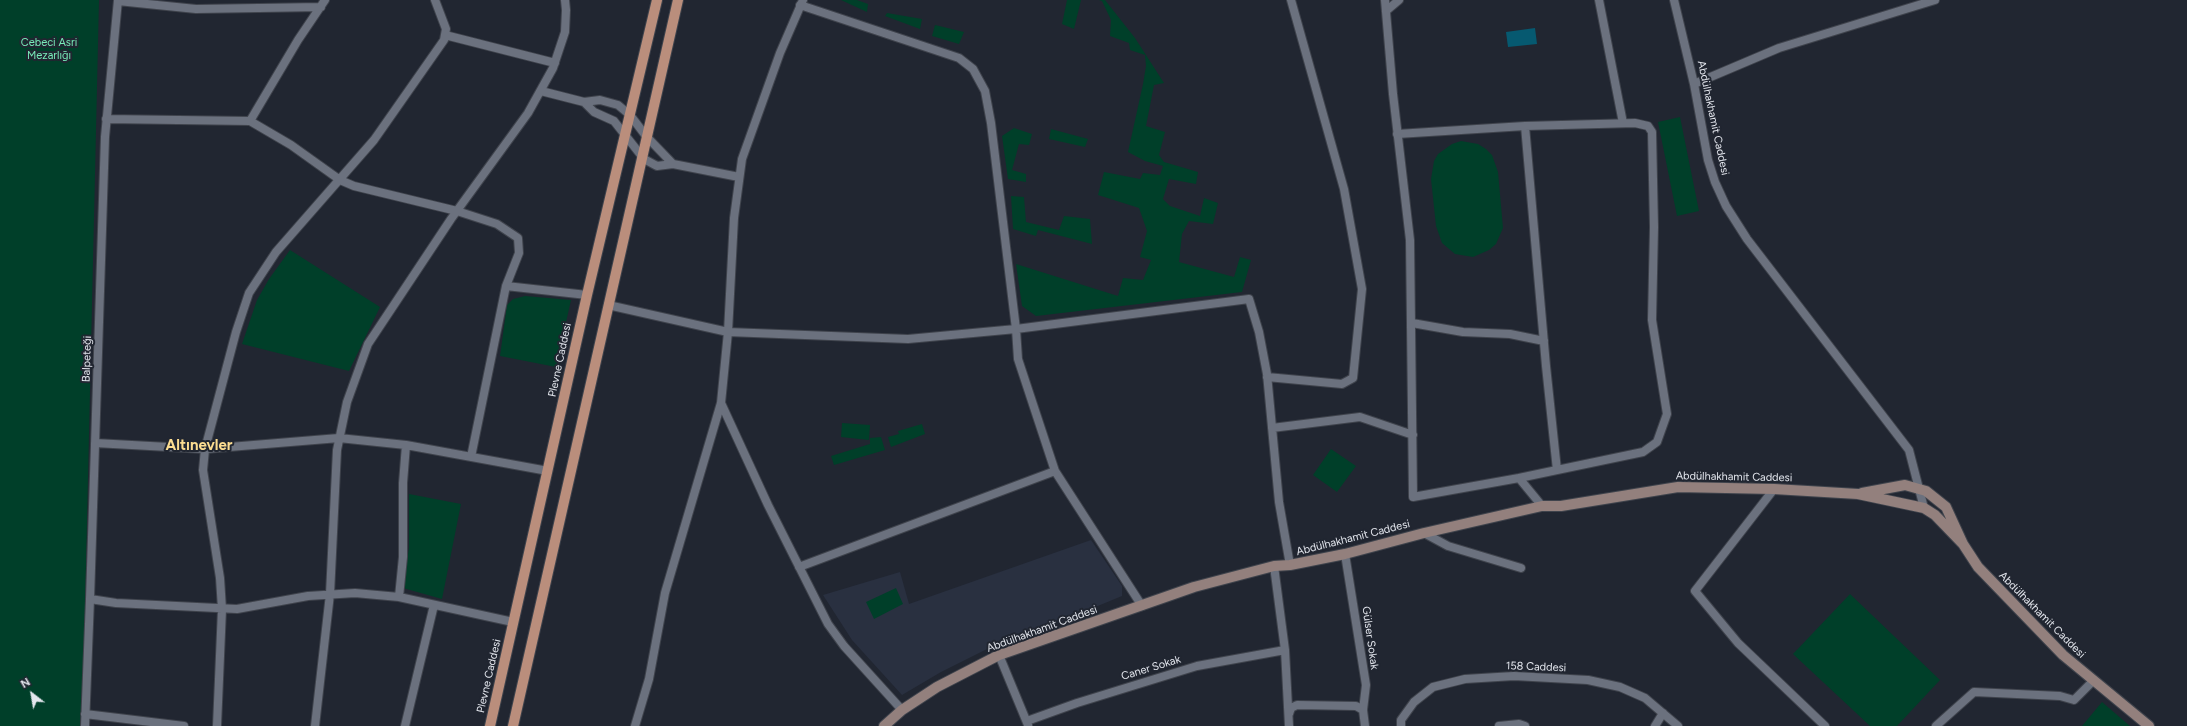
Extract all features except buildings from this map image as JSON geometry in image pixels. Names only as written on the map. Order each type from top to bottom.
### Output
[{"type":"main road","name":"Plevne Caddesi","points":[[490,726],[587,295],[657,0]]},
{"type":"main road","points":[[513,726],[678,0]]},
{"type":"main road","name":"Abdülhakhamit Caddesi","points":[[1858,494],[1905,485],[1926,491],[1946,507],[1963,544],[1978,567],[2063,655],[2149,726]]},
{"type":"main road","name":"Abdülhakhamit Caddesi","points":[[884,726],[902,710],[937,687],[999,655],[1194,588],[1274,566],[1290,565],[1345,554],[1424,533],[1542,506],[1561,506],[1678,487],[1774,489],[1858,494],[1924,508],[1935,515],[1963,544]]},
{"type":"street","points":[[118,0],[196,9],[256,3],[321,8]]},
{"type":"street","name":"Balpeteği","points":[[85,726],[106,120],[118,0]]},
{"type":"street","points":[[250,121],[294,47],[326,0]]},
{"type":"street","points":[[218,726],[222,609],[220,578],[203,470],[205,448],[236,332],[249,294],[283,243],[340,180],[393,114],[444,40],[446,29],[435,0]]},
{"type":"street","points":[[315,726],[330,594],[337,450],[346,402],[368,344],[457,211],[528,113],[540,91],[555,63],[564,32],[566,10],[565,0]]},
{"type":"street","points":[[1267,377],[1342,384],[1354,378],[1362,289],[1344,189],[1291,0]]},
{"type":"street","points":[[1385,0],[1397,134],[1410,240],[1413,497],[1519,478],[1643,452],[1657,442],[1667,414],[1652,320],[1654,227],[1652,132],[1648,126],[1635,123],[1525,126],[1397,134]]},
{"type":"street","points":[[1386,10],[1399,0]]},
{"type":"street","points":[[1599,0],[1623,123]]},
{"type":"street","name":"Abdülhakhamit Caddesi","points":[[1674,0],[1694,84],[1708,160],[1715,182],[1726,206],[1747,239],[1909,450],[1924,508]]},
{"type":"street","points":[[1694,84],[1779,48],[1935,0]]},
{"type":"street","points":[[634,726],[649,678],[665,593],[721,403],[728,332],[734,218],[742,159],[780,53],[802,3],[959,58],[973,69],[985,91],[991,124],[1016,330],[1018,359],[1055,471],[1142,606]]},
{"type":"street","points":[[445,34],[555,63]]},
{"type":"street","points":[[540,91],[584,102],[600,100],[618,105],[630,115],[646,136],[672,164]]},
{"type":"street","points":[[584,102],[594,112],[614,121],[642,156],[657,166],[672,164],[739,177]]},
{"type":"street","points":[[106,120],[250,121],[310,158],[340,180],[354,186],[457,211],[497,224],[518,238],[519,253],[506,286],[471,457]]},
{"type":"street","points":[[1525,126],[1557,470]]},
{"type":"street","points":[[506,286],[587,295]]},
{"type":"street","points":[[608,305],[728,332],[908,339],[1016,330],[1249,299],[1259,332],[1267,377],[1279,502],[1290,565]]},
{"type":"street","points":[[1412,323],[1463,332],[1510,334],[1544,341]]},
{"type":"street","points":[[721,403],[768,506],[828,624],[902,710]]},
{"type":"street","points":[[1272,428],[1360,417],[1412,435]]},
{"type":"street","points":[[95,443],[205,448],[339,438],[406,445],[548,471]]},
{"type":"street","points":[[399,597],[403,557],[403,483],[406,445]]},
{"type":"street","points":[[799,567],[1055,471]]},
{"type":"street","points":[[1519,478],[1542,506]]},
{"type":"street","points":[[1774,489],[1695,591],[1738,643],[1825,726]]},
{"type":"street","points":[[1935,515],[1946,507]]},
{"type":"street","points":[[1424,533],[1448,546],[1521,568]]},
{"type":"street","name":"Gülser Sokak","points":[[1345,554],[1366,685],[1362,710],[1365,726]]},
{"type":"street","points":[[1274,566],[1285,650],[1289,726]]},
{"type":"street","points":[[90,598],[116,602],[237,609],[308,596],[355,593],[399,597],[513,622]]},
{"type":"street","points":[[405,726],[434,605]]},
{"type":"street","name":"Caner Sokak","points":[[1028,723],[1077,703],[1190,668],[1285,650]]},
{"type":"street","points":[[999,655],[1028,723]]},
{"type":"street","name":"158 Caddesi","points":[[1401,726],[1401,720],[1414,702],[1433,687],[1465,679],[1514,676],[1588,680],[1620,687],[1645,698],[1678,726]]},
{"type":"street","points":[[1936,726],[1974,692],[2060,696],[2074,700],[2094,680]]},
{"type":"street","points":[[1289,715],[1292,708],[1297,705],[1356,706],[1362,710]]},
{"type":"street","points":[[1655,726],[1663,713]]},
{"type":"street","points":[[85,714],[184,726]]},
{"type":"street","points":[[1500,726],[1519,724],[1525,726]]},
{"type":"shaded area","points":[[1091,540],[1122,586],[1122,596],[1025,636],[993,646],[941,672],[902,695],[852,640],[823,595],[900,572],[909,604]]},
{"type":"green space","name":"Cebeci Asri Mezarlığı","points":[[0,0],[99,0],[84,651],[80,726],[0,726]]},
{"type":"green space","points":[[841,0],[857,0],[868,4],[867,12]]},
{"type":"green space","points":[[1067,0],[1081,0],[1074,29],[1062,24]]},
{"type":"green space","points":[[1099,0],[1105,0],[1135,38],[1164,83],[1154,85],[1146,126],[1165,132],[1159,155],[1164,162],[1198,172],[1196,184],[1169,179],[1163,199],[1170,206],[1200,216],[1204,198],[1218,203],[1213,224],[1189,221],[1182,234],[1179,262],[1234,277],[1240,257],[1251,260],[1242,292],[1036,316],[1022,306],[1016,264],[1118,296],[1123,278],[1143,280],[1151,260],[1140,257],[1147,231],[1139,208],[1098,195],[1104,172],[1140,179],[1143,173],[1160,175],[1163,166],[1145,161],[1128,152],[1143,84],[1146,66],[1145,55],[1130,50],[1129,43],[1110,36],[1111,20],[1102,1]]},
{"type":"green space","points":[[887,13],[922,19],[920,29],[885,16]]},
{"type":"green space","points":[[935,25],[964,32],[959,44],[932,36]]},
{"type":"green space","points":[[1680,117],[1699,211],[1677,216],[1658,122]]},
{"type":"green space","points":[[1014,128],[1032,134],[1029,145],[1019,144],[1012,170],[1026,174],[1026,182],[1008,179],[1002,136]]},
{"type":"green space","points":[[1051,129],[1088,139],[1085,147],[1049,139]]},
{"type":"green space","points":[[1461,141],[1478,144],[1486,149],[1492,155],[1498,172],[1503,228],[1496,244],[1489,250],[1473,257],[1455,254],[1442,243],[1436,226],[1431,179],[1434,161],[1438,154],[1452,144]]},
{"type":"green space","points":[[1011,196],[1024,197],[1026,222],[1059,230],[1064,216],[1090,219],[1092,244],[1038,230],[1036,236],[1013,229]]},
{"type":"green space","points":[[290,250],[380,307],[349,371],[242,344],[257,300],[269,279]]},
{"type":"green space","points":[[525,296],[571,300],[556,367],[500,356],[507,305],[513,299]]},
{"type":"green space","points":[[842,423],[870,425],[869,440],[841,437]]},
{"type":"green space","points":[[922,424],[925,434],[891,447],[888,437],[899,434],[898,431]]},
{"type":"green space","points":[[881,437],[885,450],[834,465],[831,456],[870,444],[870,438]]},
{"type":"green space","points":[[1331,449],[1356,466],[1337,492],[1313,475]]},
{"type":"green space","points":[[409,494],[461,504],[442,599],[403,588],[409,548]]},
{"type":"green space","points":[[896,588],[903,604],[874,619],[866,602]]},
{"type":"green space","points":[[1850,594],[1940,680],[1897,726],[1870,726],[1793,654]]},
{"type":"green space","points":[[2102,702],[2130,726],[2082,726]]},
{"type":"water","points":[[1535,28],[1537,44],[1508,47],[1506,32]]},
{"type":"district","name":"Altınevler","points":[[199,446]]}]
